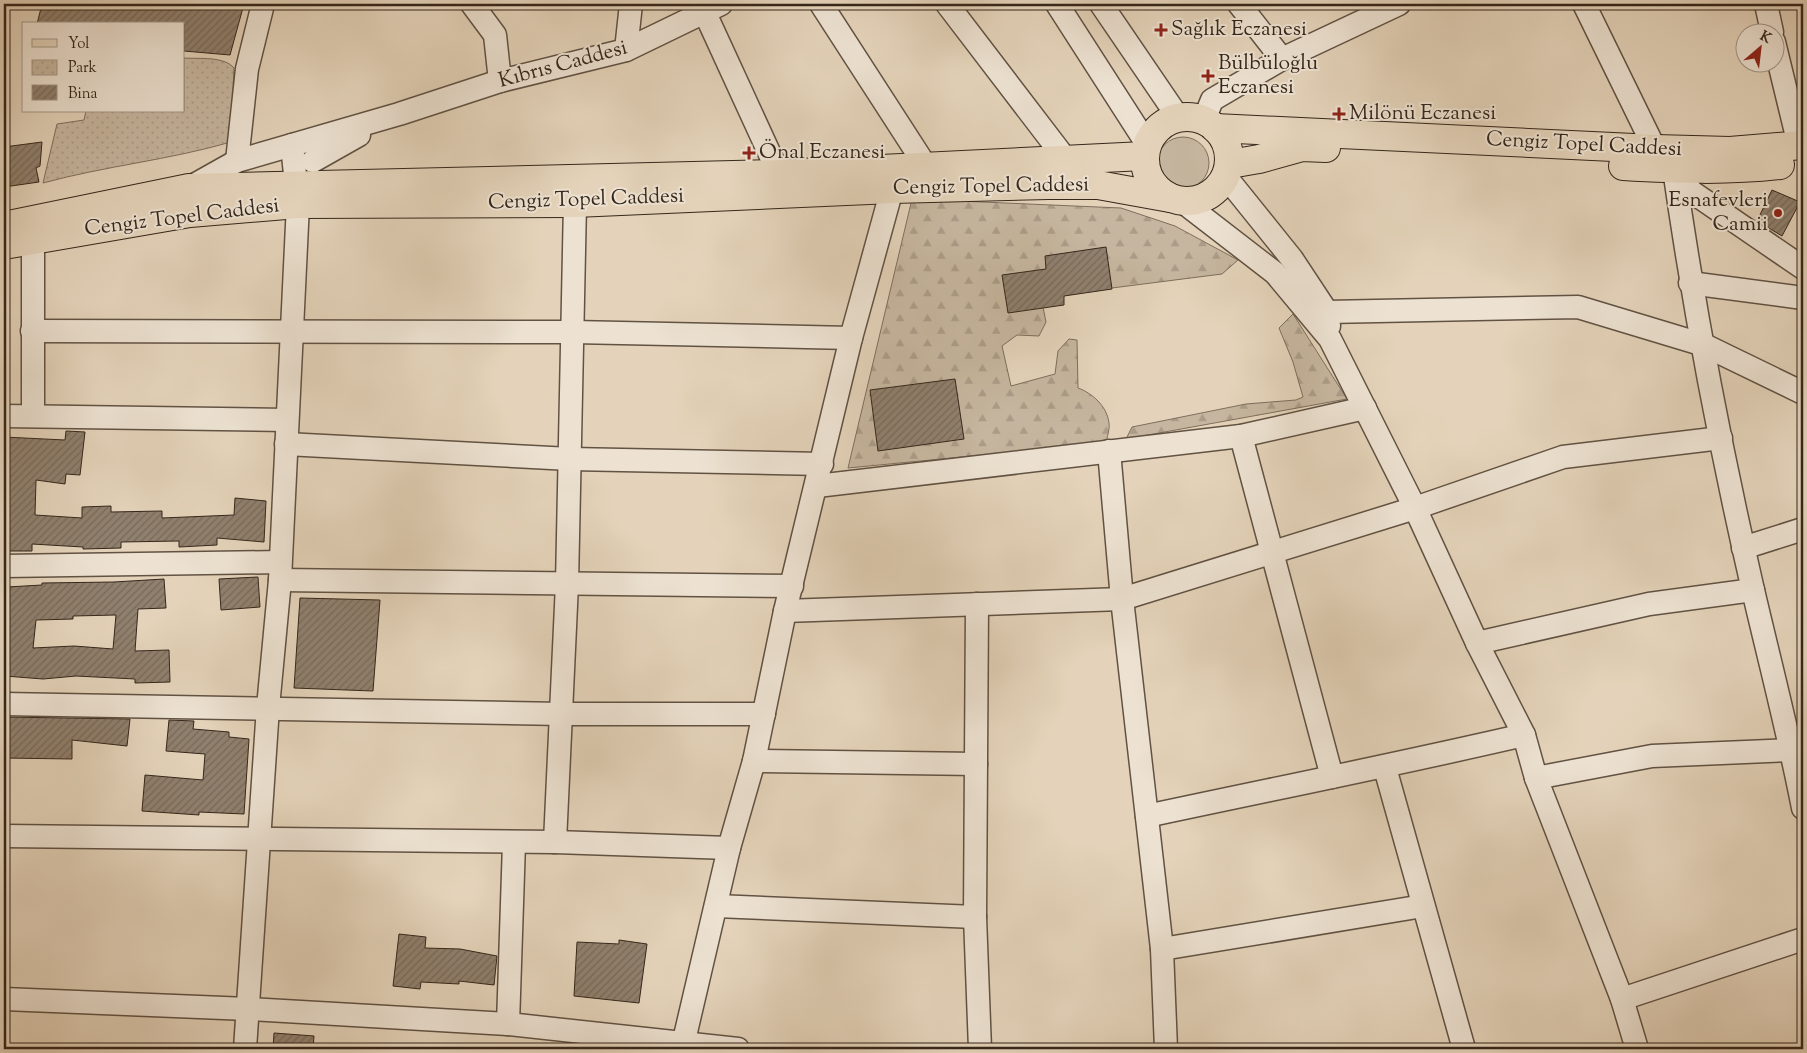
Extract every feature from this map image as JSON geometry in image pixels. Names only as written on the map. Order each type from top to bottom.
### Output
[{"type":"main road","name":"Cengiz Topel Caddesi","points":[[1199,122],[1655,149],[1802,151]]},
{"type":"main road","points":[[1199,122],[1224,138],[1229,150],[1228,170],[1219,188],[1208,196],[1196,201],[1176,200],[1159,191],[1150,182],[1145,170],[1146,150],[1154,132],[1165,123],[1199,122]]},
{"type":"main road","name":"Cengiz Topel Caddesi","points":[[1228,170],[1302,147],[1674,169],[1742,169],[1802,151]]},
{"type":"main road","name":"Cengiz Topel Caddesi","points":[[4,226],[189,188],[779,174],[1067,161],[1146,150]]},
{"type":"main road","name":"Cengiz Topel Caddesi","points":[[4,245],[190,213],[304,184],[575,202],[892,188],[1098,185],[1176,200]]},
{"type":"street","points":[[238,161],[247,69],[263,4]]},
{"type":"street","points":[[472,4],[495,35],[500,82]]},
{"type":"street","points":[[626,50],[631,4]]},
{"type":"street","points":[[821,4],[927,168]]},
{"type":"street","points":[[947,4],[1067,161]]},
{"type":"street","points":[[1057,4],[1146,150]]},
{"type":"street","points":[[1101,4],[1199,122],[1212,100],[1364,10],[1399,4]]},
{"type":"street","points":[[1239,4],[1282,59]]},
{"type":"street","points":[[1584,4],[1655,149]]},
{"type":"street","points":[[1766,4],[1770,22]]},
{"type":"street","points":[[713,9],[779,174]]},
{"type":"street","name":"Kıbrıs Caddesi","points":[[399,114],[500,82],[626,50],[713,9]]},
{"type":"street","points":[[1782,72],[1802,151]]},
{"type":"street","points":[[189,188],[238,161],[399,114]]},
{"type":"street","points":[[304,184],[399,114]]},
{"type":"street","points":[[296,144],[304,184]]},
{"type":"street","points":[[245,1049],[258,840],[280,571],[286,420],[307,147],[296,144]]},
{"type":"street","points":[[1674,169],[1692,192],[1803,268]]},
{"type":"street","points":[[1674,169],[1690,283],[1704,345],[1721,438],[1753,590],[1792,750],[1803,808]]},
{"type":"street","points":[[1228,170],[1292,259],[1327,312],[1330,339]]},
{"type":"street","points":[[685,1048],[716,906],[754,760],[785,611],[820,475],[851,338],[892,188]]},
{"type":"street","points":[[1176,200],[1275,273],[1330,339],[1415,508],[1478,643],[1524,735],[1536,778],[1622,999],[1637,1049]]},
{"type":"street","points":[[555,842],[567,584],[575,202]]},
{"type":"street","points":[[33,239],[33,416]]},
{"type":"street","points":[[1690,283],[1803,298]]},
{"type":"street","points":[[1327,312],[1578,306],[1704,345],[1803,393]]},
{"type":"street","points":[[32,331],[292,333],[573,332],[851,338]]},
{"type":"street","points":[[286,444],[820,475],[1109,452],[1240,436],[1366,408]]},
{"type":"street","points":[[4,416],[286,420]]},
{"type":"street","points":[[1240,436],[1332,777]]},
{"type":"street","points":[[785,611],[1122,599],[1415,508],[1563,457],[1721,438]]},
{"type":"street","points":[[1109,452],[1122,599],[1162,949],[1166,1049]]},
{"type":"street","points":[[1744,548],[1803,529]]},
{"type":"street","points":[[4,566],[280,571],[567,584],[792,586]]},
{"type":"street","points":[[1478,643],[1649,604],[1753,590]]},
{"type":"street","points":[[977,604],[975,918],[980,1049]]},
{"type":"street","points":[[4,704],[268,707],[562,714],[764,714]]},
{"type":"street","points":[[1147,816],[1332,777],[1385,768],[1524,735]]},
{"type":"street","points":[[1536,778],[1652,756],[1792,750]]},
{"type":"street","points":[[754,760],[976,764]]},
{"type":"street","points":[[1385,768],[1464,1049]]},
{"type":"street","points":[[4,836],[555,842],[730,848]]},
{"type":"street","points":[[508,1024],[514,843]]},
{"type":"street","points":[[716,906],[975,918]]},
{"type":"street","points":[[1162,949],[1423,906]]},
{"type":"street","points":[[1622,999],[1803,939]]},
{"type":"street","points":[[4,999],[248,1009],[508,1024],[685,1048],[738,1049]]},
{"type":"green space","points":[[185,58],[218,60],[230,64],[234,68],[231,142],[184,154],[43,183],[57,124],[84,120],[86,112],[185,112]]},
{"type":"green space","points":[[1178,137],[1188,137],[1202,144],[1209,158],[1209,168],[1202,182],[1188,189],[1178,189],[1168,185],[1161,178],[1157,168],[1157,158],[1161,148],[1168,141]]},
{"type":"green space","points":[[912,199],[1121,208],[1175,226],[1238,260],[1222,274],[1041,297],[1046,322],[1039,336],[1017,335],[1002,346],[1011,386],[1055,374],[1058,351],[1069,339],[1077,340],[1078,388],[1098,401],[1105,411],[1109,425],[1106,443],[848,468]]},
{"type":"green space","points":[[1293,314],[1347,399],[1126,439],[1132,427],[1246,404],[1296,400],[1303,397],[1293,362],[1279,328]]},
{"type":"building","points":[[42,4],[244,4],[230,55],[185,51],[185,22],[38,22]]},
{"type":"building","points":[[42,142],[40,166],[36,168],[39,182],[4,187],[4,147]]},
{"type":"building","name":"Esnafevleri Camii","points":[[1772,190],[1800,202],[1782,236],[1757,221]]},
{"type":"building","points":[[1106,247],[1112,289],[1064,296],[1064,305],[1008,313],[1002,275],[1046,269],[1045,256]]},
{"type":"building","points":[[955,379],[964,439],[878,451],[870,390]]},
{"type":"building","points":[[66,431],[85,432],[80,475],[66,474],[65,484],[36,480],[35,515],[82,518],[82,507],[111,506],[111,512],[162,511],[162,518],[234,515],[235,498],[266,501],[264,542],[217,538],[217,545],[179,547],[179,541],[121,542],[121,548],[83,549],[83,547],[32,544],[32,551],[4,551],[4,437],[65,440]]},
{"type":"building","points":[[258,577],[260,607],[221,610],[219,579]]},
{"type":"building","points":[[164,579],[166,608],[138,609],[135,651],[169,650],[170,682],[135,683],[135,679],[76,676],[43,679],[5,676],[7,640],[9,640],[7,587],[42,585],[42,583]],"holes":[[[116,615],[113,649],[74,646],[33,648],[36,620],[73,619],[73,616]]]},
{"type":"building","points":[[300,598],[380,600],[373,691],[294,688]]},
{"type":"building","points":[[4,717],[130,719],[127,746],[72,740],[72,759],[4,758]]},
{"type":"building","points":[[169,720],[194,721],[193,729],[229,732],[229,737],[249,739],[244,814],[199,812],[199,815],[142,811],[145,775],[203,780],[205,754],[166,751]]},
{"type":"building","points":[[399,934],[426,937],[425,948],[460,949],[497,956],[494,985],[459,981],[459,984],[421,982],[420,989],[393,986]]},
{"type":"building","points":[[619,940],[647,944],[639,1003],[574,996],[577,942],[619,944]]},
{"type":"building","points":[[274,1033],[314,1036],[313,1049],[273,1049]]},
{"type":"place","name":"Sağlık Eczanesi","points":[[1161,30]]},
{"type":"place","name":"Bülbüloğlu Eczanesi","points":[[1208,76]]},
{"type":"place","name":"Milönü Eczanesi","points":[[1339,114]]},
{"type":"place","name":"Önal Eczanesi","points":[[749,153]]},
{"type":"place","name":"Esnafevleri Camii","points":[[1778,213]]}]
